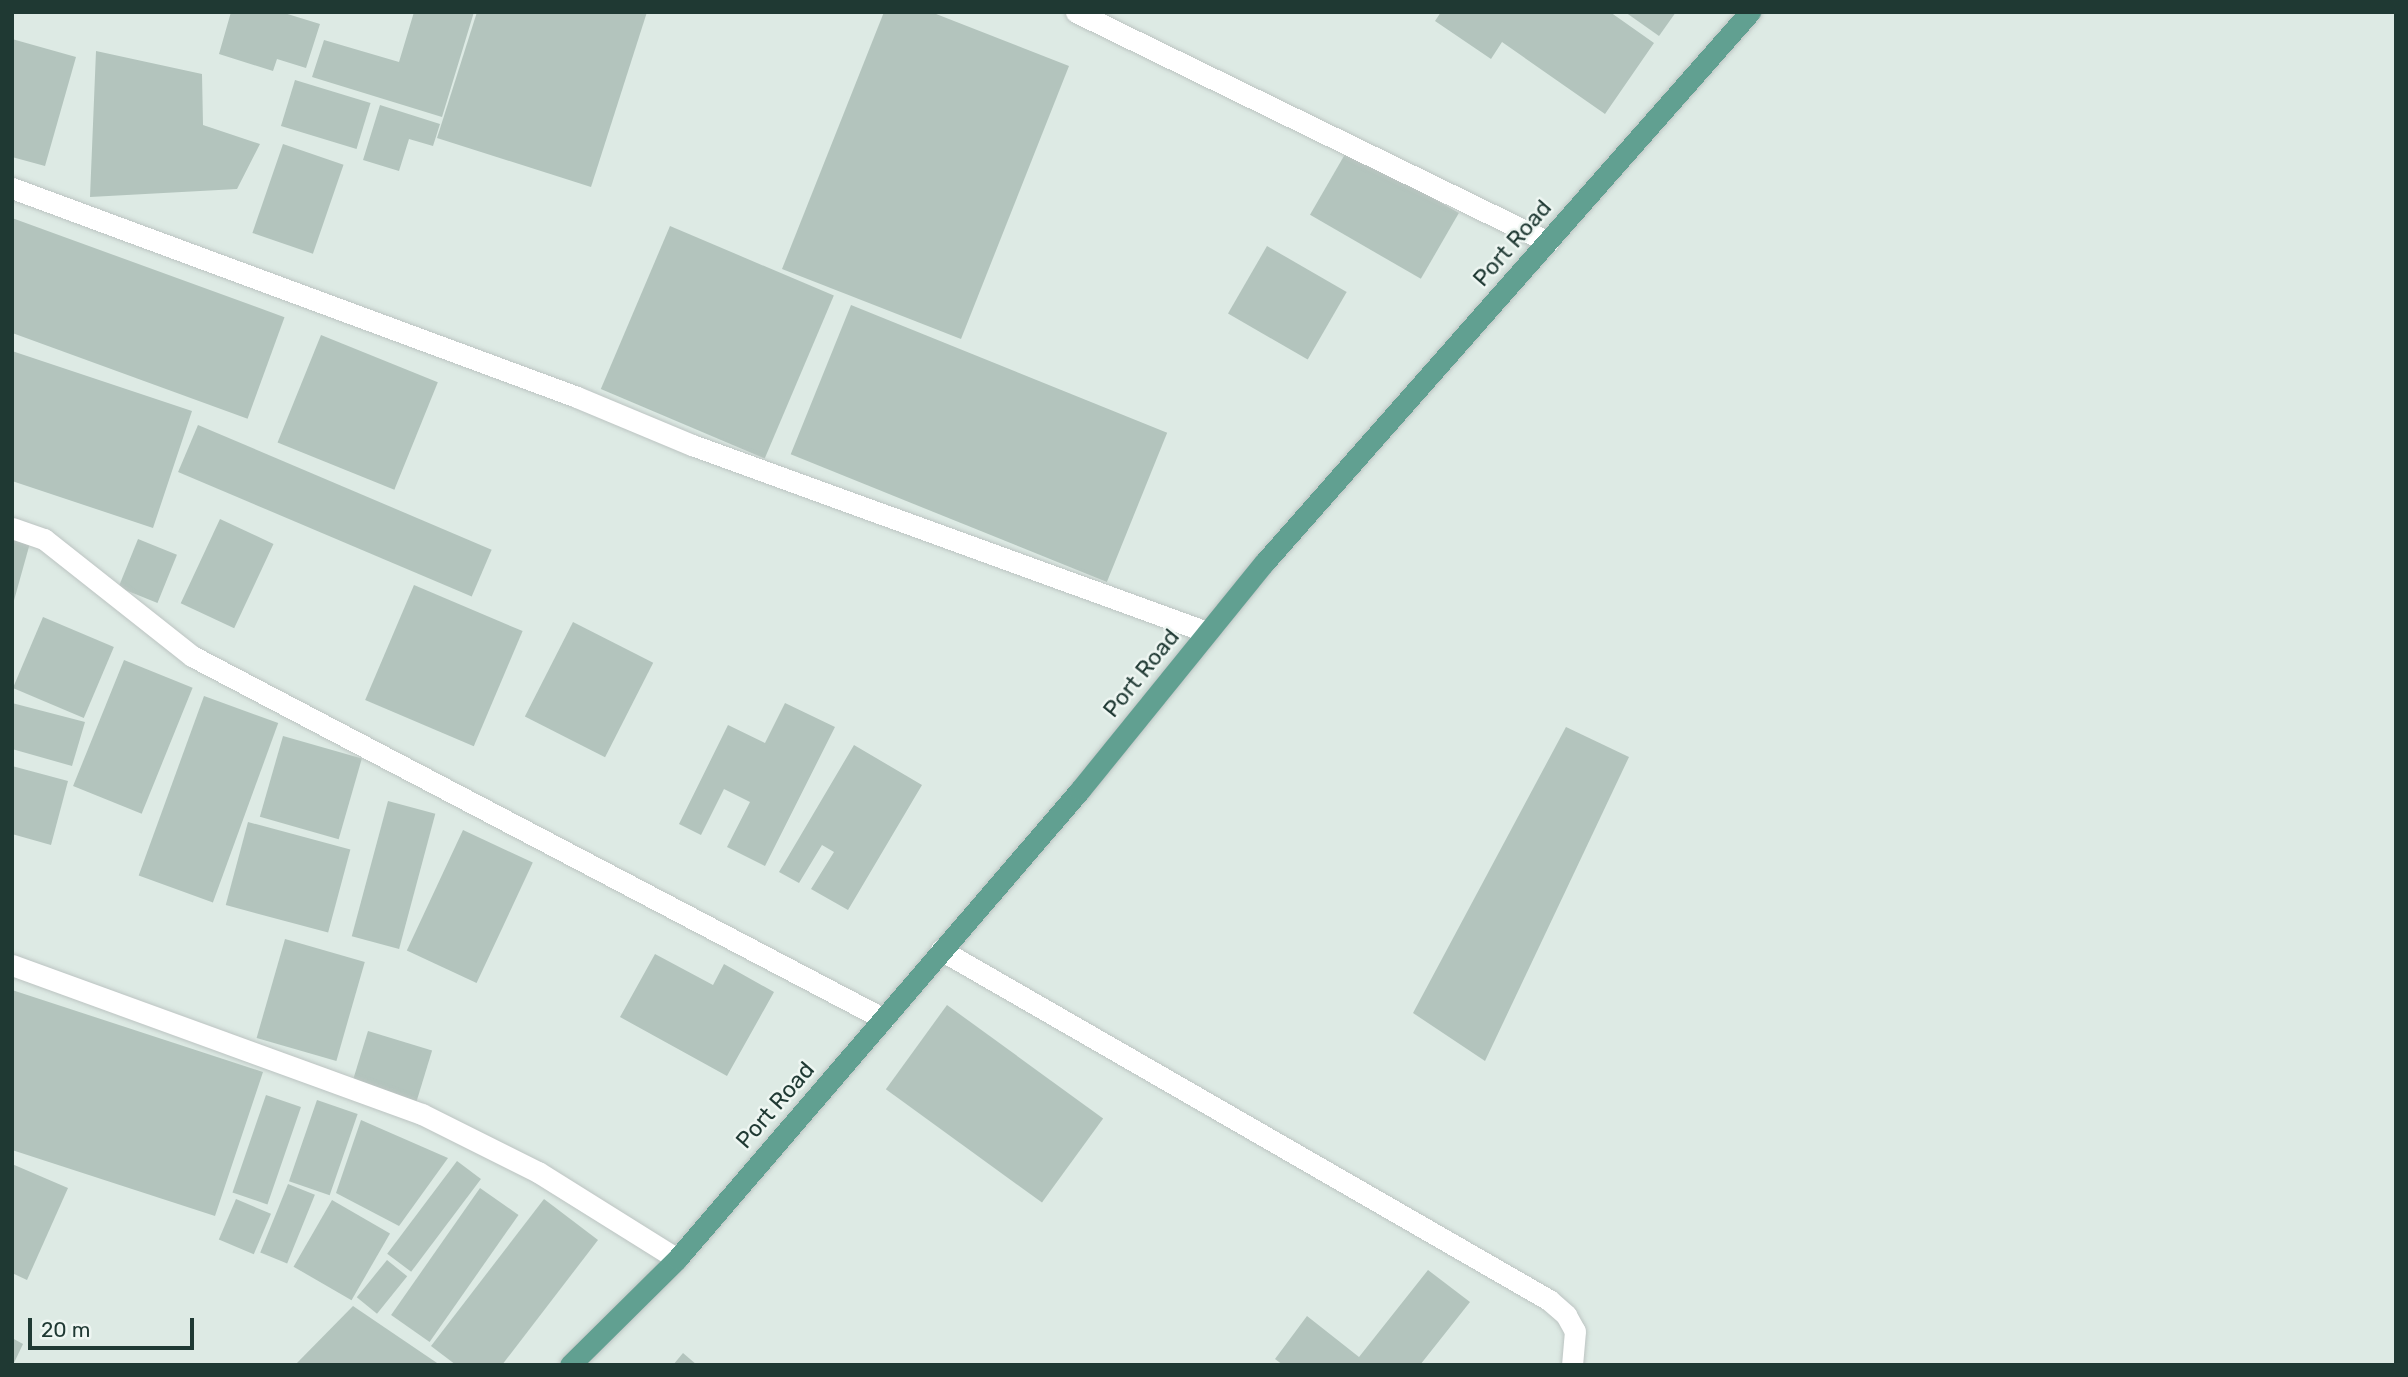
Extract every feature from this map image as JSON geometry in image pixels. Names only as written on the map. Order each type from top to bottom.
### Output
[{"type":"main road","name":"Port Road","points":[[570,1365],[677,1259],[1080,790],[1207,632],[1750,12]]},
{"type":"street","points":[[1076,12],[1548,242]]},
{"type":"street","points":[[12,188],[577,397],[692,445],[1207,632]]},
{"type":"street","points":[[12,528],[44,538],[192,656],[884,1018]]},
{"type":"street","points":[[941,950],[1549,1300],[1566,1315],[1575,1331],[1572,1365]]},
{"type":"street","points":[[12,965],[422,1114],[538,1172],[677,1259]]},
{"type":"building","points":[[231,12],[281,12],[320,24],[306,68],[277,59],[273,71],[219,54]]},
{"type":"building","points":[[414,12],[474,12],[442,117],[312,77],[324,40],[399,62]]},
{"type":"building","points":[[477,12],[647,12],[591,187],[437,138]]},
{"type":"building","points":[[884,12],[931,12],[1069,66],[961,339],[782,269]]},
{"type":"building","points":[[1441,12],[1610,12],[1654,43],[1605,114],[1502,42],[1491,59],[1435,21]]},
{"type":"building","points":[[1625,12],[1676,12],[1659,36]]},
{"type":"building","points":[[12,39],[76,57],[45,166],[12,157]]},
{"type":"building","points":[[96,51],[202,74],[203,125],[260,144],[237,189],[90,197]]},
{"type":"building","points":[[295,80],[371,103],[357,149],[281,126]]},
{"type":"building","points":[[380,105],[440,124],[433,146],[409,139],[399,171],[363,160]]},
{"type":"building","points":[[283,144],[344,165],[313,254],[252,233]]},
{"type":"building","points":[[1348,149],[1459,213],[1421,279],[1310,215]]},
{"type":"building","points":[[12,218],[285,317],[248,419],[12,333]]},
{"type":"building","points":[[670,226],[834,296],[765,458],[601,389]]},
{"type":"building","points":[[1267,246],[1347,292],[1308,360],[1228,314]]},
{"type":"building","points":[[851,305],[1167,433],[1107,582],[791,454]]},
{"type":"building","points":[[321,335],[438,382],[394,490],[278,443]]},
{"type":"building","points":[[12,351],[192,411],[153,528],[12,481]]},
{"type":"building","points":[[198,425],[492,550],[472,597],[178,472]]},
{"type":"building","points":[[220,519],[273,544],[234,628],[181,603]]},
{"type":"building","points":[[12,538],[30,543],[13,604],[12,604]]},
{"type":"building","points":[[138,539],[177,555],[157,603],[119,587]]},
{"type":"building","points":[[414,585],[523,631],[474,746],[365,700]]},
{"type":"building","points":[[43,617],[114,647],[84,718],[13,688]]},
{"type":"building","points":[[573,622],[653,663],[605,757],[525,716]]},
{"type":"building","points":[[124,660],[193,688],[142,814],[73,786]]},
{"type":"building","points":[[204,696],[278,723],[213,903],[139,875]]},
{"type":"building","points":[[12,703],[85,722],[72,766],[12,749]]},
{"type":"building","points":[[785,703],[835,727],[765,866],[727,847],[750,802],[724,789],[701,835],[679,824],[728,725],[765,743]]},
{"type":"building","points":[[1566,727],[1629,757],[1485,1061],[1413,1013]]},
{"type":"building","points":[[283,736],[362,759],[339,839],[260,817]]},
{"type":"building","points":[[854,745],[922,785],[848,910],[811,889],[834,852],[822,845],[799,883],[779,872]]},
{"type":"building","points":[[12,766],[68,781],[51,845],[12,834]]},
{"type":"building","points":[[388,801],[435,814],[399,949],[352,936]]},
{"type":"building","points":[[248,822],[350,849],[328,933],[226,905]]},
{"type":"building","points":[[463,830],[533,863],[477,983],[407,951]]},
{"type":"building","points":[[285,939],[365,962],[336,1061],[257,1038]]},
{"type":"building","points":[[655,954],[713,985],[724,964],[774,992],[727,1076],[620,1017]]},
{"type":"building","points":[[12,990],[263,1072],[215,1216],[12,1150]]},
{"type":"building","points":[[947,1005],[1103,1118],[1042,1203],[886,1089]]},
{"type":"building","points":[[368,1031],[432,1051],[416,1103],[352,1084]]},
{"type":"building","points":[[266,1095],[301,1107],[267,1204],[232,1192]]},
{"type":"building","points":[[317,1100],[358,1114],[330,1195],[289,1181]]},
{"type":"building","points":[[361,1120],[448,1158],[399,1226],[336,1193]]},
{"type":"building","points":[[457,1161],[481,1179],[411,1272],[387,1254]]},
{"type":"building","points":[[12,1164],[68,1188],[27,1280],[12,1273]]},
{"type":"building","points":[[288,1184],[315,1195],[287,1263],[260,1253]]},
{"type":"building","points":[[480,1188],[519,1215],[430,1342],[391,1315]]},
{"type":"building","points":[[236,1199],[271,1214],[254,1254],[219,1240]]},
{"type":"building","points":[[544,1199],[598,1240],[502,1365],[456,1365],[431,1346]]},
{"type":"building","points":[[332,1200],[390,1234],[352,1300],[294,1267]]},
{"type":"building","points":[[387,1260],[407,1276],[377,1314],[357,1297]]},
{"type":"building","points":[[1428,1270],[1470,1302],[1420,1365],[1283,1365],[1275,1359],[1307,1316],[1359,1357]]},
{"type":"building","points":[[353,1306],[440,1365],[295,1365]]},
{"type":"building","points":[[12,1338],[23,1344],[13,1365],[12,1365]]},
{"type":"building","points":[[683,1353],[697,1365],[673,1365]]}]
